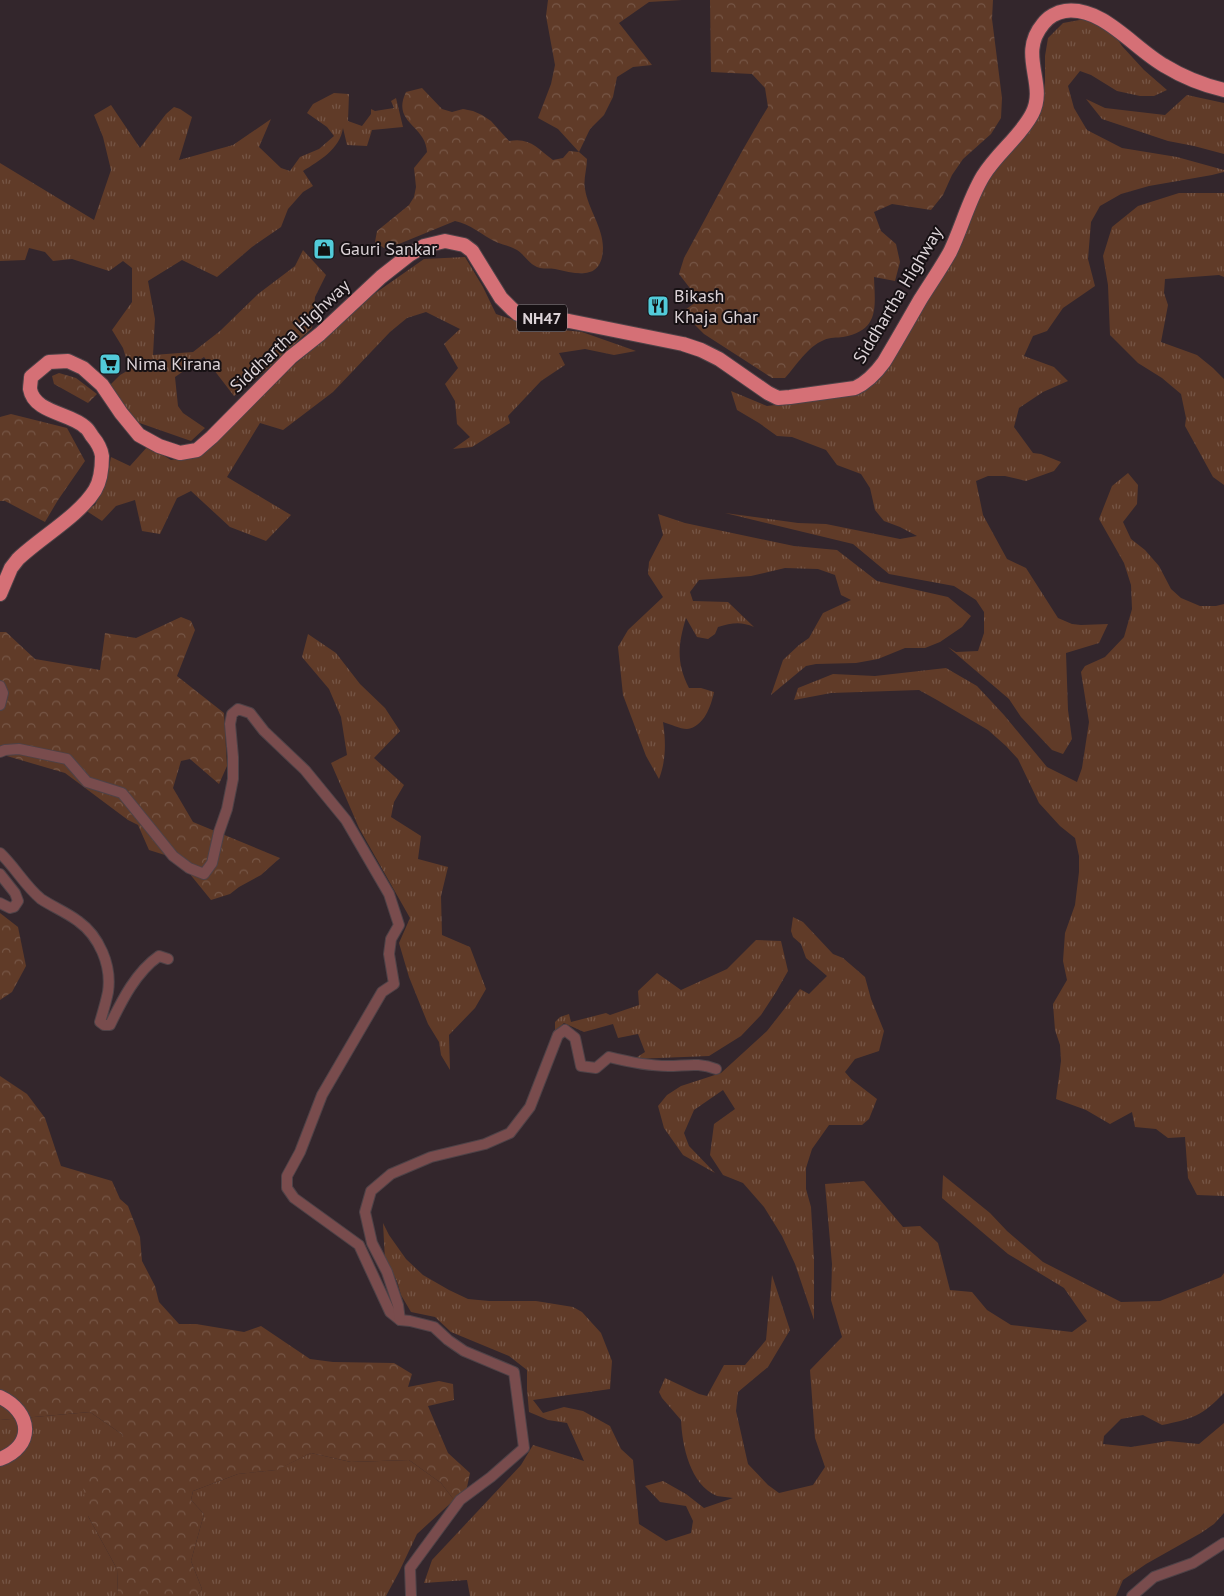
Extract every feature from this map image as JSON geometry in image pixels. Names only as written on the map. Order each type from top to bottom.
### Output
[{"type":"highway","name":"Siddhartha Highway","points":[[0,594],[11,568],[18,559],[84,504],[95,490],[100,479],[102,453],[98,443],[85,426],[44,408],[35,399],[30,390],[31,377],[49,362],[68,361],[83,368],[102,385],[139,435],[159,446],[180,453],[198,450],[291,357],[320,334],[381,277],[424,246],[445,241],[464,244],[472,250],[502,298],[518,314],[569,321],[683,344],[701,350],[718,359],[778,398],[855,388],[871,378],[884,362],[949,252],[983,177],[995,159],[1026,125],[1033,112],[1038,102],[1031,52],[1038,29],[1045,21],[1055,14],[1065,11],[1079,11],[1094,15],[1123,33],[1136,46],[1164,66],[1190,79],[1224,90]]},
{"type":"highway","points":[[0,1397],[17,1408],[22,1416],[26,1430],[21,1445],[9,1455],[0,1459]]},
{"type":"street","points":[[0,686],[3,693],[0,705]]},
{"type":"street","points":[[0,752],[19,749],[67,759],[87,782],[122,793],[173,856],[189,868],[204,874],[212,863],[233,779],[230,724],[232,714],[238,709],[250,713],[264,731],[305,770],[346,820],[389,894],[399,925],[391,939],[389,954],[394,984],[382,992],[322,1095],[300,1152],[287,1176],[287,1188],[294,1198],[359,1245],[390,1312],[400,1320],[434,1327],[464,1351],[514,1372],[524,1448],[491,1478],[460,1500],[410,1568],[411,1596]]},
{"type":"street","points":[[0,853],[40,898],[79,922],[100,944],[106,965],[108,990],[100,1022],[104,1025],[110,1025],[121,1002],[142,970],[160,956],[168,959]]},
{"type":"street","points":[[0,874],[15,893],[18,901],[14,907],[10,908],[0,904]]},
{"type":"street","points":[[400,1320],[398,1305],[388,1272],[372,1244],[366,1220],[365,1212],[371,1191],[391,1174],[430,1157],[485,1144],[510,1133],[530,1107],[558,1035],[565,1030],[575,1038],[581,1066],[596,1068],[609,1057],[640,1064],[668,1066],[705,1064],[716,1068]]},
{"type":"street","points":[[1132,1596],[1154,1577],[1193,1563],[1224,1543]]},
{"type":"green space","points":[[548,0],[682,0],[649,2],[619,23],[652,65],[633,67],[617,77],[613,97],[604,115],[590,129],[579,152],[558,129],[538,118],[551,84],[555,65],[546,16]]},
{"type":"green space","points":[[710,0],[993,0],[992,19],[1002,98],[1001,118],[991,134],[963,159],[952,175],[943,195],[931,210],[892,204],[874,212],[881,231],[896,244],[900,262],[895,281],[874,277],[875,298],[873,316],[864,329],[855,334],[829,338],[818,343],[807,352],[785,378],[772,378],[704,334],[682,312],[699,300],[679,274],[684,258],[768,107],[765,88],[752,74],[711,72]]},
{"type":"green space","points":[[1085,19],[1112,31],[1122,46],[1144,70],[1167,90],[1154,96],[1140,96],[1117,91],[1091,75],[1080,71],[1068,86],[1074,108],[1087,130],[1122,148],[1177,157],[1224,170],[1224,172],[1149,186],[1121,194],[1100,206],[1091,222],[1088,259],[1095,286],[1063,308],[1047,331],[1033,336],[1024,356],[1054,367],[1068,381],[1043,392],[1019,408],[1014,427],[1033,453],[1061,462],[1054,471],[1026,481],[1005,476],[988,476],[976,481],[983,515],[1007,559],[1026,568],[1058,618],[1072,624],[1108,624],[1099,643],[1066,653],[1068,710],[1072,739],[1063,754],[1052,750],[1021,717],[1009,699],[948,647],[956,652],[978,651],[984,633],[984,612],[976,600],[954,586],[889,574],[853,544],[725,513],[798,523],[826,524],[900,539],[917,536],[884,521],[875,510],[870,488],[861,474],[837,465],[826,450],[792,437],[777,436],[737,410],[731,391],[767,406],[857,395],[882,372],[964,237],[986,181],[1043,101],[1045,56],[1048,38],[1063,23]]},
{"type":"green space","points":[[422,88],[442,109],[452,112],[463,109],[482,115],[491,121],[509,141],[516,140],[533,144],[553,160],[563,158],[569,151],[579,152],[587,159],[585,189],[601,233],[603,248],[602,259],[598,266],[587,273],[540,268],[533,265],[512,247],[496,242],[471,227],[455,221],[394,246],[384,248],[375,242],[377,231],[409,205],[414,197],[416,187],[414,168],[427,152],[421,136],[403,111],[406,92]]},
{"type":"green space","points":[[334,93],[349,94],[348,121],[362,126],[371,114],[371,109],[375,111],[394,108],[391,101],[396,98],[403,127],[372,130],[367,146],[347,145],[343,128],[338,142],[328,154],[303,171],[313,186],[303,192],[288,209],[281,227],[252,247],[217,277],[182,260],[148,281],[155,319],[153,355],[193,352],[220,331],[258,294],[295,266],[303,250],[326,275],[315,297],[312,328],[265,371],[234,396],[204,357],[175,377],[178,406],[183,413],[205,428],[191,441],[131,420],[107,388],[120,375],[134,367],[129,368],[123,348],[112,330],[132,302],[132,268],[123,261],[109,271],[72,259],[53,261],[45,252],[29,248],[25,260],[0,261],[0,163],[94,220],[111,170],[103,137],[94,115],[111,105],[140,148],[166,114],[174,107],[192,117],[179,160],[233,145],[271,119],[259,147],[281,168],[290,171],[300,157],[319,149],[334,136],[327,127],[307,113],[313,104]]},
{"type":"green space","points":[[1187,95],[1224,103],[1224,154],[1168,141],[1102,119],[1086,99],[1105,108],[1165,115]]},
{"type":"green space","points":[[1179,193],[1224,193],[1224,277],[1219,275],[1165,279],[1164,293],[1168,305],[1161,342],[1197,355],[1224,379],[1224,485],[1213,477],[1185,426],[1186,418],[1181,394],[1162,378],[1138,363],[1110,335],[1108,285],[1103,256],[1112,227],[1138,206]]},
{"type":"green space","points":[[465,257],[496,314],[535,327],[582,332],[636,351],[614,355],[585,349],[559,353],[565,365],[541,381],[508,416],[510,423],[472,447],[453,449],[470,437],[457,424],[455,401],[445,384],[458,368],[444,344],[460,329],[426,312],[407,318],[390,332],[333,392],[283,430],[260,423],[227,477],[291,515],[266,541],[230,527],[191,491],[177,498],[160,534],[142,531],[135,500],[116,506],[102,521],[85,510],[95,505],[107,478],[111,457],[130,466],[148,446],[171,460],[203,454],[240,419],[275,381],[374,294],[424,259]]},
{"type":"green space","points":[[59,373],[76,378],[97,394],[88,403],[54,384],[52,376]]},
{"type":"green space","points":[[11,414],[67,428],[85,461],[45,522],[5,501],[0,501],[0,417]]},
{"type":"green space","points":[[1128,473],[1138,485],[1137,504],[1123,522],[1131,539],[1145,550],[1159,566],[1171,589],[1181,598],[1200,606],[1224,604],[1224,1196],[1197,1195],[1188,1178],[1185,1137],[1168,1138],[1156,1129],[1135,1127],[1132,1112],[1110,1124],[1086,1110],[1056,1099],[1061,1061],[1060,1045],[1055,1030],[1053,1004],[1067,980],[1063,961],[1065,933],[1075,905],[1079,856],[1075,838],[1060,826],[1039,803],[1018,759],[988,730],[919,690],[831,693],[794,700],[798,688],[833,674],[875,676],[946,668],[977,686],[1047,767],[1077,782],[1082,768],[1089,722],[1081,672],[1085,666],[1105,657],[1124,637],[1132,609],[1131,585],[1124,563],[1099,519],[1112,486]]},
{"type":"green space","points":[[658,514],[685,523],[794,546],[837,550],[877,581],[948,597],[971,616],[962,627],[940,642],[925,648],[905,648],[878,659],[856,663],[806,666],[771,695],[783,660],[809,638],[823,613],[851,600],[841,595],[835,575],[818,569],[785,568],[751,576],[699,580],[690,592],[693,601],[728,602],[754,627],[740,623],[718,627],[715,634],[708,639],[697,637],[686,618],[680,645],[680,662],[685,679],[689,688],[701,688],[714,692],[706,715],[693,727],[684,729],[663,722],[665,751],[659,779],[646,756],[623,695],[618,647],[628,630],[663,597],[648,574],[649,562],[663,535]]},
{"type":"green space","points":[[181,617],[191,621],[195,630],[177,676],[224,713],[227,766],[219,784],[190,759],[181,761],[173,788],[193,822],[280,858],[261,875],[230,894],[211,900],[189,873],[168,856],[149,850],[138,825],[128,820],[65,773],[0,754],[0,632],[6,632],[35,659],[100,670],[105,633],[136,638]]},
{"type":"green space","points":[[308,634],[336,653],[360,684],[385,708],[400,731],[374,758],[404,785],[394,802],[391,817],[421,836],[418,859],[448,867],[441,896],[442,935],[470,947],[486,989],[475,1008],[449,1035],[450,1070],[441,1055],[439,1042],[428,1024],[409,977],[399,943],[410,918],[359,828],[331,763],[347,755],[341,717],[329,689],[302,657]]},
{"type":"green space","points":[[0,913],[18,927],[26,966],[12,992],[0,1000]]},
{"type":"green space","points":[[793,917],[803,922],[833,954],[843,958],[865,977],[871,999],[884,1031],[879,1051],[855,1059],[845,1072],[877,1099],[869,1119],[862,1125],[829,1125],[812,1149],[806,1168],[806,1189],[811,1207],[814,1260],[814,1320],[795,1264],[782,1236],[764,1207],[743,1183],[723,1175],[710,1155],[714,1124],[735,1109],[723,1090],[694,1110],[684,1133],[689,1146],[715,1173],[683,1155],[664,1128],[658,1106],[667,1095],[681,1086],[721,1073],[767,1031],[800,989],[809,994],[827,976],[806,958],[801,944],[793,937],[791,931]]},
{"type":"green space","points":[[756,940],[781,941],[788,971],[761,1015],[741,1036],[709,1056],[634,1059],[645,1052],[638,1034],[618,1038],[613,1024],[584,1032],[564,1023],[555,1031],[555,1022],[560,1017],[569,1014],[571,1022],[606,1013],[610,1015],[639,1005],[638,991],[657,973],[681,990],[727,969]]},
{"type":"green space","points":[[0,1076],[27,1094],[45,1118],[61,1166],[112,1181],[120,1199],[128,1206],[140,1237],[142,1261],[155,1286],[159,1302],[179,1324],[196,1324],[244,1332],[261,1326],[310,1359],[333,1362],[394,1363],[412,1374],[408,1387],[439,1381],[453,1384],[454,1400],[428,1406],[448,1453],[470,1473],[466,1492],[454,1500],[441,1483],[409,1460],[351,1462],[311,1453],[277,1470],[238,1474],[193,1491],[191,1500],[204,1514],[191,1561],[202,1589],[197,1596],[118,1596],[117,1569],[88,1516],[83,1487],[123,1435],[90,1412],[0,1420]]},
{"type":"green space","points":[[943,1175],[990,1213],[1007,1231],[1043,1262],[1121,1302],[1160,1301],[1221,1277],[1224,1273],[1224,1393],[1203,1412],[1181,1421],[1162,1425],[1143,1415],[1121,1419],[1104,1436],[1103,1444],[1131,1447],[1168,1441],[1199,1444],[1224,1423],[1224,1513],[1214,1524],[1146,1564],[1123,1580],[1116,1596],[470,1596],[467,1580],[424,1583],[432,1560],[521,1465],[533,1445],[584,1461],[567,1423],[548,1420],[529,1412],[527,1370],[509,1356],[451,1332],[435,1317],[411,1312],[385,1260],[383,1223],[406,1259],[423,1275],[449,1290],[468,1299],[536,1301],[573,1307],[582,1312],[601,1333],[612,1361],[610,1389],[533,1400],[543,1413],[564,1407],[583,1411],[610,1426],[621,1449],[633,1460],[639,1524],[666,1541],[691,1533],[693,1521],[686,1506],[660,1502],[645,1486],[663,1481],[686,1494],[704,1508],[733,1498],[717,1496],[700,1483],[689,1463],[683,1441],[681,1420],[659,1392],[665,1378],[707,1396],[724,1365],[745,1365],[766,1340],[772,1275],[790,1330],[768,1367],[738,1392],[736,1411],[748,1464],[768,1485],[779,1493],[813,1485],[825,1467],[815,1438],[810,1370],[842,1337],[831,1300],[832,1264],[825,1184],[864,1181],[903,1227],[920,1226],[938,1243],[950,1290],[972,1292],[987,1310],[1011,1325],[1072,1332],[1087,1321],[1064,1288],[1008,1254],[942,1198]]},
{"type":"green space","points":[[90,1412],[123,1435],[88,1516],[117,1569],[118,1596],[0,1596],[0,1420]]},
{"type":"green space","points":[[311,1453],[351,1462],[409,1460],[441,1483],[454,1500],[417,1534],[386,1596],[197,1596],[202,1589],[191,1561],[204,1514],[191,1500],[193,1491],[238,1474],[276,1470]]},
{"type":"place","name":"Gauri Sankar","points":[[324,249]]},
{"type":"place","name":"Bikash Khaja Ghar","points":[[658,306]]},
{"type":"place","name":"Nima Kirana","points":[[110,364]]}]
